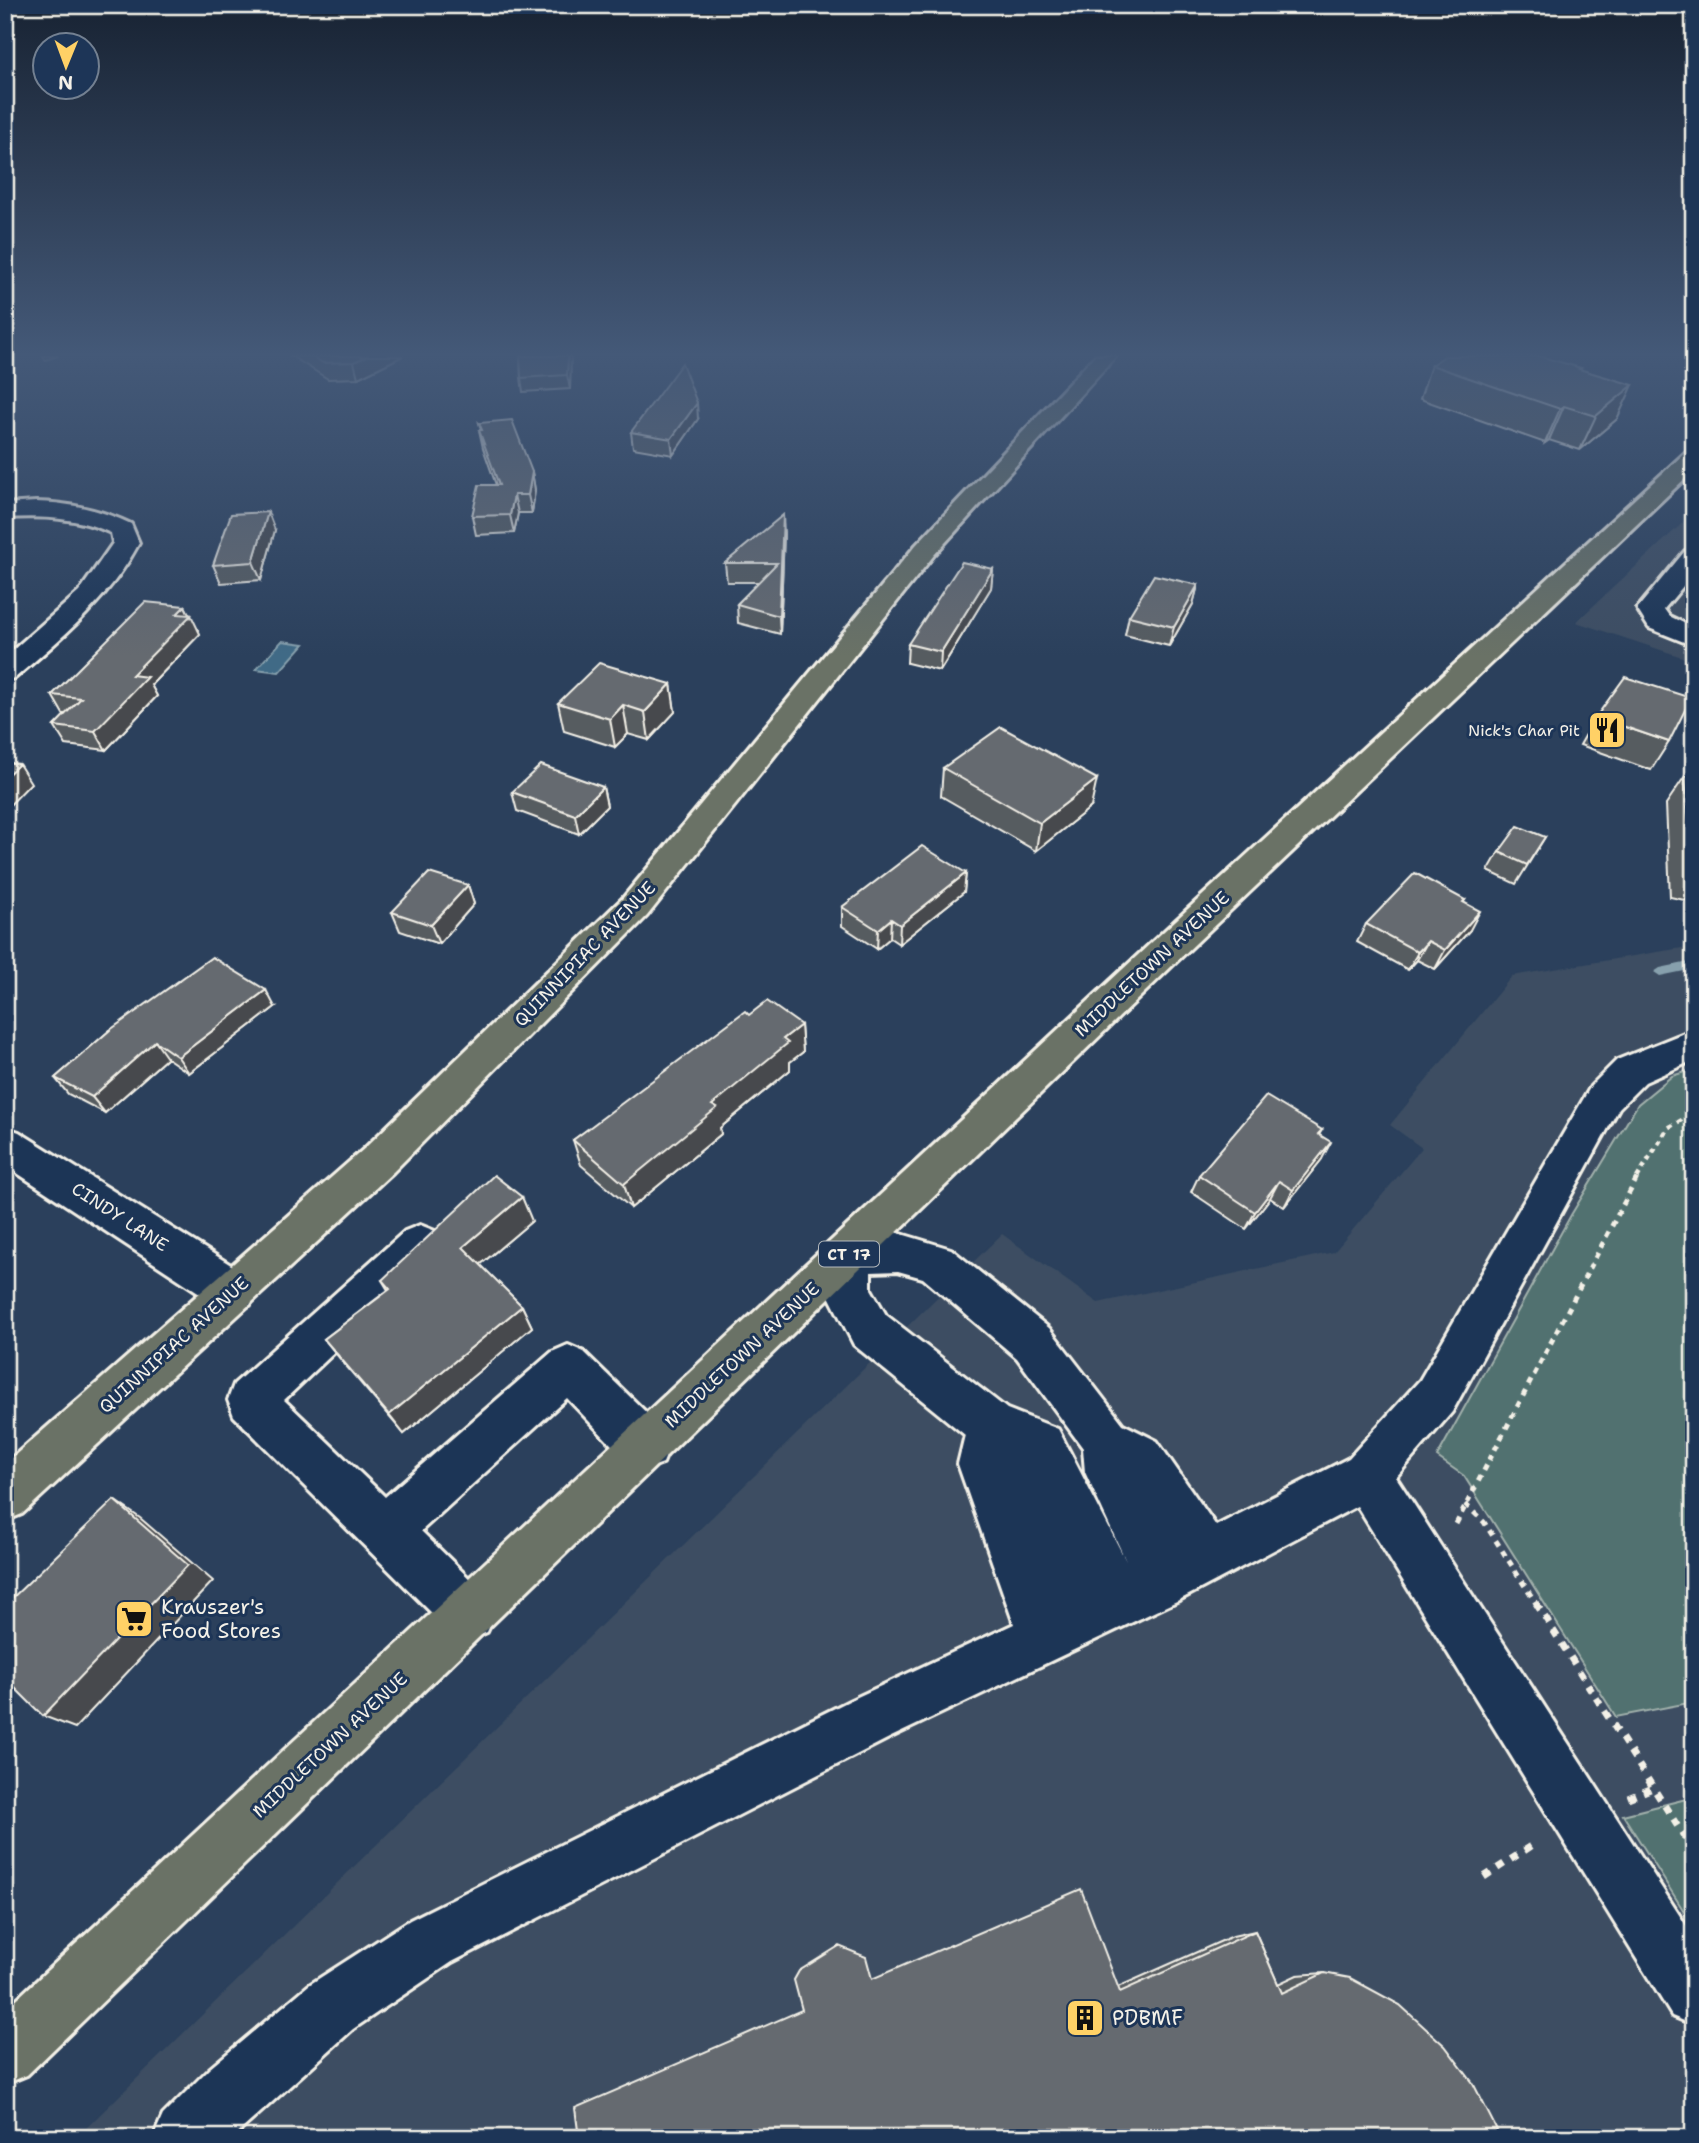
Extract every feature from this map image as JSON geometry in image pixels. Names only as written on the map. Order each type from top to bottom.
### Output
[{"type":"main road","name":"QUINNIPIAC AVENUE","points":[[5,1497],[379,1160],[635,907],[925,550],[1013,456]]},
{"type":"main road","name":"MIDDLETOWN AVENUE","points":[[5,2053],[850,1253],[1154,961],[1694,457]]},
{"type":"street","points":[[5,511],[64,510],[100,517],[122,529],[126,543],[117,563],[95,593],[5,672]]},
{"type":"street","points":[[1694,556],[1650,609],[1659,622],[1694,638]]},
{"type":"street","points":[[186,2138],[232,2092],[331,2007],[431,1941],[860,1724],[1124,1599],[1366,1475],[1436,1396],[1605,1097],[1631,1071],[1694,1044]]},
{"type":"street","name":"CINDY LANE","points":[[5,1144],[234,1291]]},
{"type":"street","points":[[422,1242],[251,1400],[469,1614]]},
{"type":"street","points":[[898,1252],[936,1263],[1033,1343],[1107,1440],[1124,1599],[1041,1446],[991,1426],[870,1330],[849,1292],[850,1253],[898,1252]]},
{"type":"street","points":[[384,1531],[568,1367],[646,1446]]},
{"type":"street","points":[[991,1426],[982,1464],[1124,1599]]},
{"type":"street","points":[[1366,1475],[1694,1994]]},
{"type":"path","points":[[1456,1524],[1653,1148],[1668,1128],[1694,1113]]},
{"type":"path","points":[[1465,1504],[1484,1522],[1694,1852]]},
{"type":"path","points":[[1618,1803],[1653,1788]]},
{"type":"path","points":[[1484,1877],[1536,1843]]},
{"type":"shaded area","points":[[1694,515],[1694,661],[1576,622],[1690,516]]},
{"type":"shaded area","points":[[282,641],[304,644],[279,672],[256,669]]},
{"type":"shaded area","points":[[1694,946],[1694,2138],[76,2138],[1002,1234],[1098,1303],[1334,1252],[1422,1148],[1390,1125],[1512,976]]},
{"type":"green space","points":[[1694,1069],[1694,1702],[1616,1717],[1464,1476],[1437,1457],[1571,1215],[1638,1104],[1672,1076]]},
{"type":"green space","points":[[1694,1797],[1694,1927],[1623,1815]]},
{"type":"building","points":[[488,456],[526,456],[532,472],[528,495],[514,495],[510,515],[472,516],[479,485],[499,485]]},
{"type":"building","points":[[268,512],[253,562],[213,565],[231,514]]},
{"type":"building","points":[[783,515],[779,616],[737,604],[777,563],[725,563]]},
{"type":"building","points":[[962,562],[993,569],[941,652],[908,644]]},
{"type":"building","points":[[1154,575],[1198,585],[1174,627],[1129,616]]},
{"type":"building","points":[[145,602],[185,606],[177,614],[191,615],[132,675],[147,677],[95,731],[54,726],[81,698],[52,695]]},
{"type":"building","points":[[599,663],[671,684],[645,712],[623,705],[610,719],[558,703]]},
{"type":"building","points":[[1625,677],[1691,698],[1669,742],[1596,717]]},
{"type":"building","points":[[1001,727],[1097,779],[1040,823],[943,768]]},
{"type":"building","points":[[5,762],[19,764],[5,777]]},
{"type":"building","points":[[541,765],[603,787],[575,815],[512,792]]},
{"type":"building","points":[[1685,776],[1694,778],[1694,869],[1691,869]]},
{"type":"building","points":[[1518,826],[1545,837],[1527,865],[1499,852]]},
{"type":"building","points":[[922,846],[966,873],[900,925],[891,919],[878,930],[842,907]]},
{"type":"building","points":[[429,873],[468,885],[431,925],[392,912]]},
{"type":"building","points":[[1415,873],[1480,911],[1445,950],[1428,941],[1418,952],[1366,924]]},
{"type":"building","points":[[212,957],[266,990],[178,1057],[155,1041],[92,1097],[55,1078],[110,1030]]},
{"type":"building","points":[[767,1001],[801,1025],[783,1039],[788,1043],[712,1105],[717,1108],[624,1184],[573,1140],[745,1011],[749,1015]]},
{"type":"building","points":[[1266,1096],[1322,1130],[1318,1134],[1331,1142],[1293,1190],[1279,1181],[1255,1212],[1199,1175]]},
{"type":"building","points":[[494,1175],[522,1197],[463,1247],[522,1306],[389,1415],[324,1339],[390,1289],[382,1280]]},
{"type":"building","points":[[114,1500],[188,1565],[43,1716],[5,1678],[5,1605]]},
{"type":"building","name":"PDBMF","points":[[1081,1889],[1120,1992],[1255,1931],[1282,1993],[1324,1973],[1350,1978],[1400,2005],[1445,2046],[1473,2083],[1497,2130],[1485,2136],[1486,2138],[579,2138],[575,2108],[802,2010],[794,1980],[799,1971],[839,1946],[866,1957],[872,1979]]},
{"type":"waterway","points":[[1660,972],[1694,965]]},
{"type":"place","name":"Nick's Char Pit","points":[[1607,730]]},
{"type":"place","name":"Krauszer's Food Stores","points":[[134,1619]]},
{"type":"place","name":"PDBMF","points":[[1085,2018]]}]
